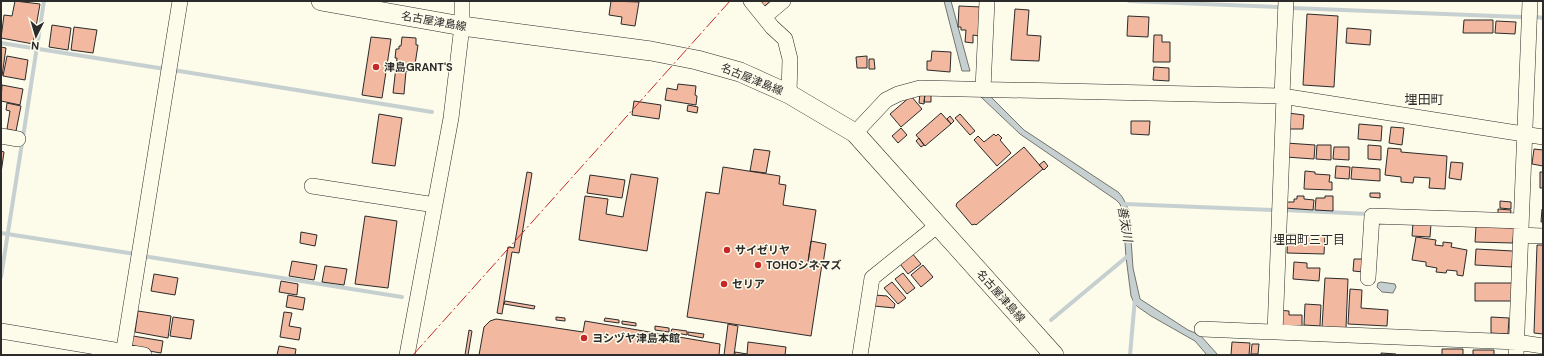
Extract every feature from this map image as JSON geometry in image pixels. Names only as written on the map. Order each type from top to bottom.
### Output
[{"type":"main road","name":"名古屋津島線","points":[[321,1],[462,26],[651,52],[697,60],[740,72],[789,94],[856,133],[1054,355]]},
{"type":"street","points":[[123,353],[180,1]]},
{"type":"street","points":[[407,355],[451,118],[462,26],[462,1]]},
{"type":"street","points":[[751,1],[785,39],[790,59],[789,94]]},
{"type":"street","points":[[764,17],[783,1]]},
{"type":"street","points":[[983,89],[987,1]]},
{"type":"street","points":[[1275,332],[1286,1]]},
{"type":"street","points":[[1517,348],[1530,1]]},
{"type":"street","points":[[856,133],[886,100],[898,94],[920,88],[1283,96],[1543,137]]},
{"type":"street","points":[[1,136],[18,139]]},
{"type":"street","points":[[312,186],[435,205]]},
{"type":"street","points":[[1368,278],[1372,216],[1521,228],[1543,236]]},
{"type":"street","points":[[860,355],[872,278],[938,225]]},
{"type":"street","points":[[1202,329],[1275,332],[1517,348],[1543,346]]},
{"type":"street","points":[[1,331],[123,353],[144,355]]},
{"type":"water","points":[[944,1],[951,1],[970,71],[962,71]]},
{"type":"water","name":"善太川","points":[[990,96],[1024,130],[1120,194],[1129,210],[1133,268],[1140,299],[1188,330],[1200,335],[1218,355],[1207,355],[1195,341],[1151,316],[1134,303],[1131,296],[1123,214],[1120,204],[1020,134],[981,97]]},
{"type":"water","points":[[1378,283],[1395,284],[1396,287],[1393,293],[1382,292],[1377,287]]},
{"type":"building","points":[[15,1],[40,4],[33,44],[1,38],[4,15],[12,16]]},
{"type":"building","points":[[611,1],[639,2],[635,26],[621,24],[622,17],[609,15]]},
{"type":"building","points":[[756,1],[771,1],[761,9]]},
{"type":"building","points":[[959,6],[981,7],[979,36],[973,35],[973,43],[965,42],[966,30],[961,30],[961,27],[958,27]]},
{"type":"building","points":[[1015,9],[1029,10],[1027,35],[1041,36],[1039,61],[1011,60]]},
{"type":"building","points":[[1307,14],[1338,16],[1334,87],[1303,85]]},
{"type":"building","points":[[1128,16],[1149,17],[1148,37],[1127,36]]},
{"type":"building","points":[[1464,20],[1493,20],[1493,33],[1463,33]]},
{"type":"building","points":[[1496,21],[1516,22],[1515,34],[1495,33]]},
{"type":"building","points":[[52,25],[71,28],[68,50],[49,47]]},
{"type":"building","points":[[74,27],[97,30],[93,53],[71,50]]},
{"type":"building","points":[[1347,28],[1371,30],[1370,45],[1346,43]]},
{"type":"building","points":[[1154,35],[1162,35],[1162,42],[1170,42],[1170,62],[1153,62]]},
{"type":"building","name":"津島GRANT'S","points":[[371,37],[391,39],[382,98],[362,95]]},
{"type":"building","points":[[402,37],[416,38],[416,45],[418,45],[414,71],[406,71],[404,94],[393,93],[397,58],[395,58],[396,49],[399,49],[399,46],[401,46]]},
{"type":"building","points":[[1,47],[6,48],[2,76],[1,75]]},
{"type":"building","points":[[932,51],[951,52],[950,72],[927,70],[927,61],[931,61]]},
{"type":"building","points":[[7,56],[28,60],[25,80],[3,76]]},
{"type":"building","points":[[867,56],[867,68],[857,68],[856,57]]},
{"type":"building","points":[[869,59],[874,59],[875,69],[869,69]]},
{"type":"building","points":[[1154,67],[1169,68],[1169,81],[1153,80]]},
{"type":"building","points":[[678,84],[696,86],[696,105],[665,100],[667,88],[677,90]]},
{"type":"building","points":[[2,85],[23,89],[20,105],[1,101]]},
{"type":"building","points":[[920,93],[925,93],[924,104],[919,103]]},
{"type":"building","points":[[925,93],[931,94],[931,102],[924,102]]},
{"type":"building","points":[[911,96],[922,109],[901,127],[890,114]]},
{"type":"building","points":[[634,101],[661,105],[659,119],[632,115]]},
{"type":"building","points":[[7,103],[21,106],[16,131],[7,129],[10,111],[6,110]]},
{"type":"building","points":[[688,105],[698,107],[697,113],[687,111]]},
{"type":"building","points":[[941,113],[951,124],[925,146],[916,135]]},
{"type":"building","points":[[1288,113],[1304,115],[1303,129],[1288,129]]},
{"type":"building","points":[[379,114],[402,118],[395,166],[372,163]]},
{"type":"building","points":[[960,114],[975,131],[970,135],[955,118]]},
{"type":"building","points":[[950,116],[954,121],[951,124],[947,119]]},
{"type":"building","points":[[1131,121],[1150,121],[1149,135],[1131,134]]},
{"type":"building","points":[[1359,124],[1382,126],[1381,141],[1358,139]]},
{"type":"building","points":[[1391,127],[1404,128],[1402,145],[1389,143]]},
{"type":"building","points":[[901,128],[907,135],[898,143],[892,136]]},
{"type":"building","points":[[994,134],[996,136],[998,134],[1002,138],[1000,140],[1011,153],[997,166],[974,140],[978,136],[984,142]]},
{"type":"building","points":[[919,138],[924,145],[921,147],[916,141]]},
{"type":"building","points":[[1286,143],[1315,145],[1314,159],[1286,157]]},
{"type":"building","points":[[1317,145],[1331,145],[1331,160],[1316,159]]},
{"type":"building","points":[[1368,145],[1381,146],[1381,160],[1368,159]]},
{"type":"building","points":[[1024,147],[1043,169],[976,225],[972,225],[956,206],[957,203]]},
{"type":"building","points":[[1334,147],[1349,147],[1349,160],[1333,159]]},
{"type":"building","points":[[1388,148],[1401,149],[1401,152],[1447,156],[1445,189],[1429,188],[1430,178],[1414,177],[1413,183],[1401,182],[1401,177],[1385,175]]},
{"type":"building","points":[[754,149],[770,151],[766,173],[750,171]]},
{"type":"building","points":[[1534,149],[1543,150],[1543,166],[1532,164]]},
{"type":"building","points":[[1,151],[4,152],[1,173]]},
{"type":"building","points":[[1044,161],[1048,166],[1044,170],[1039,165]]},
{"type":"building","points":[[1451,162],[1463,163],[1461,180],[1449,178]]},
{"type":"building","points":[[1336,166],[1350,167],[1349,179],[1335,178]]},
{"type":"building","points":[[723,167],[780,176],[779,184],[786,185],[783,205],[816,210],[808,262],[822,264],[811,336],[687,317],[706,192],[719,194]]},
{"type":"building","points":[[1352,167],[1380,169],[1380,181],[1351,179]]},
{"type":"building","points":[[1305,171],[1315,172],[1315,174],[1330,175],[1329,182],[1332,182],[1332,190],[1304,189]]},
{"type":"building","points":[[527,172],[532,173],[519,253],[512,252],[502,314],[497,313],[508,247],[514,248]]},
{"type":"building","points":[[1540,172],[1543,172],[1543,188],[1540,188]]},
{"type":"building","points":[[631,174],[658,178],[647,251],[579,240],[585,196],[608,199],[606,214],[623,217]]},
{"type":"building","points":[[590,175],[625,180],[622,198],[587,193]]},
{"type":"building","points":[[1370,193],[1380,193],[1380,198],[1370,197]]},
{"type":"building","points":[[1297,196],[1304,196],[1304,199],[1314,200],[1313,210],[1285,208],[1286,202],[1294,202],[1294,199],[1297,199]]},
{"type":"building","points":[[1325,196],[1333,196],[1333,211],[1315,210],[1316,198],[1325,198]]},
{"type":"building","points":[[1500,201],[1511,202],[1511,209],[1500,208]]},
{"type":"building","points":[[1498,209],[1511,210],[1510,218],[1498,217]]},
{"type":"building","points":[[1542,209],[1543,222],[1541,222]]},
{"type":"building","points":[[365,216],[397,221],[388,288],[355,284]]},
{"type":"building","points":[[1413,223],[1431,224],[1430,237],[1412,236]]},
{"type":"building","points":[[1476,226],[1514,228],[1513,243],[1475,242]]},
{"type":"building","points":[[301,232],[317,235],[315,246],[300,243]]},
{"type":"building","points":[[1288,234],[1325,235],[1324,254],[1287,253]]},
{"type":"building","points":[[1416,237],[1436,240],[1435,245],[1443,246],[1443,242],[1452,243],[1451,247],[1467,250],[1463,276],[1457,275],[1457,271],[1447,270],[1446,273],[1436,272],[1437,268],[1426,266],[1426,262],[1412,260]]},
{"type":"building","points":[[811,241],[826,244],[823,264],[808,262]]},
{"type":"building","points":[[1537,245],[1543,245],[1543,334],[1534,333]]},
{"type":"building","points":[[1476,249],[1513,251],[1512,267],[1475,265]]},
{"type":"building","points":[[911,252],[921,264],[908,274],[900,264]]},
{"type":"building","points":[[1354,259],[1365,259],[1364,272],[1353,271]]},
{"type":"building","points":[[292,261],[317,265],[314,280],[289,276]]},
{"type":"building","points":[[1294,262],[1307,263],[1307,268],[1320,268],[1319,281],[1293,279]]},
{"type":"building","points":[[923,265],[933,277],[921,287],[911,275]]},
{"type":"building","points":[[325,266],[347,269],[344,285],[322,282]]},
{"type":"building","points":[[903,273],[915,288],[907,294],[895,279]]},
{"type":"building","points":[[154,274],[178,278],[175,295],[151,291]]},
{"type":"building","points":[[1325,278],[1348,279],[1346,328],[1322,327]]},
{"type":"building","points":[[281,281],[298,284],[297,295],[279,292]]},
{"type":"building","points":[[892,282],[906,298],[898,304],[884,288]]},
{"type":"building","points":[[1475,283],[1512,283],[1512,301],[1475,301]]},
{"type":"building","points":[[1350,289],[1362,290],[1361,308],[1388,310],[1387,326],[1348,324]]},
{"type":"building","points":[[288,295],[305,298],[303,310],[286,307]]},
{"type":"building","points":[[875,295],[887,296],[895,304],[894,308],[874,306]]},
{"type":"building","points":[[505,301],[535,306],[534,309],[504,304]]},
{"type":"building","points":[[1305,304],[1321,305],[1320,326],[1304,325]]},
{"type":"building","points":[[1277,310],[1289,311],[1289,315],[1302,315],[1302,329],[1276,327]]},
{"type":"building","points":[[138,311],[171,316],[168,338],[135,332]]},
{"type":"building","points":[[284,312],[292,313],[289,326],[301,328],[299,340],[280,337]]},
{"type":"building","points":[[173,317],[194,320],[191,339],[170,336]]},
{"type":"building","points":[[556,317],[565,318],[565,321],[556,320]]},
{"type":"building","points":[[1491,317],[1509,318],[1508,334],[1491,333]]},
{"type":"building","points":[[605,318],[619,320],[619,323],[604,321]]},
{"type":"building","name":"ヨシヅヤ津島本館","points":[[496,319],[583,332],[585,321],[720,344],[719,355],[479,355],[484,327],[490,321]]},
{"type":"building","points":[[622,321],[636,323],[636,326],[622,324]]},
{"type":"building","points":[[728,324],[738,326],[734,355],[724,355]]},
{"type":"building","points":[[655,326],[669,328],[669,332],[655,330]]},
{"type":"building","points":[[672,329],[687,331],[687,335],[671,332]]},
{"type":"building","points":[[469,330],[472,331],[468,355],[465,355]]},
{"type":"building","points":[[688,332],[704,334],[703,338],[688,335]]},
{"type":"building","points":[[133,336],[163,341],[161,353],[131,348]]},
{"type":"building","points":[[748,342],[786,347],[785,355],[735,355],[735,352],[747,354]]},
{"type":"building","points":[[1232,342],[1250,343],[1249,355],[1231,355]]},
{"type":"building","points":[[1252,344],[1259,344],[1258,354],[1251,354]]},
{"type":"building","points":[[279,346],[296,349],[295,355],[277,355]]},
{"type":"building","points":[[1442,349],[1463,349],[1463,355],[1442,355]]},
{"type":"building","points":[[1473,350],[1494,350],[1494,355],[1473,355]]},
{"type":"building","points":[[1381,353],[1396,354],[1396,355],[1381,355]]},
{"type":"waterway","points":[[23,137],[44,1]]},
{"type":"waterway","points":[[1129,1],[1277,7]]},
{"type":"waterway","points":[[1292,8],[1521,17]]},
{"type":"waterway","points":[[1537,17],[1543,18]]},
{"type":"waterway","points":[[1,43],[165,69]]},
{"type":"waterway","points":[[173,70],[432,112]]},
{"type":"waterway","points":[[1,277],[22,143]]},
{"type":"waterway","name":"善太川","points":[[1125,204],[1273,210]]},
{"type":"waterway","points":[[1285,210],[1368,214]]},
{"type":"waterway","points":[[1,233],[135,254]]},
{"type":"waterway","points":[[1051,320],[1129,255]]},
{"type":"waterway","points":[[143,256],[402,297]]},
{"type":"waterway","points":[[1130,355],[1135,298]]},
{"type":"power","points":[[413,355],[730,1]]},
{"type":"place","name":"津島GRANT'S","points":[[376,67]]},
{"type":"place","name":"サイゼリヤ","points":[[727,250]]},
{"type":"place","name":"TOHOシネマズ","points":[[758,265]]},
{"type":"place","name":"セリア","points":[[724,284]]},
{"type":"place","name":"ヨシヅヤ津島本館","points":[[584,338]]},
{"type":"district","name":"埋田町","points":[[1424,99]]},
{"type":"district","name":"埋田町三丁目","points":[[1309,240]]}]
